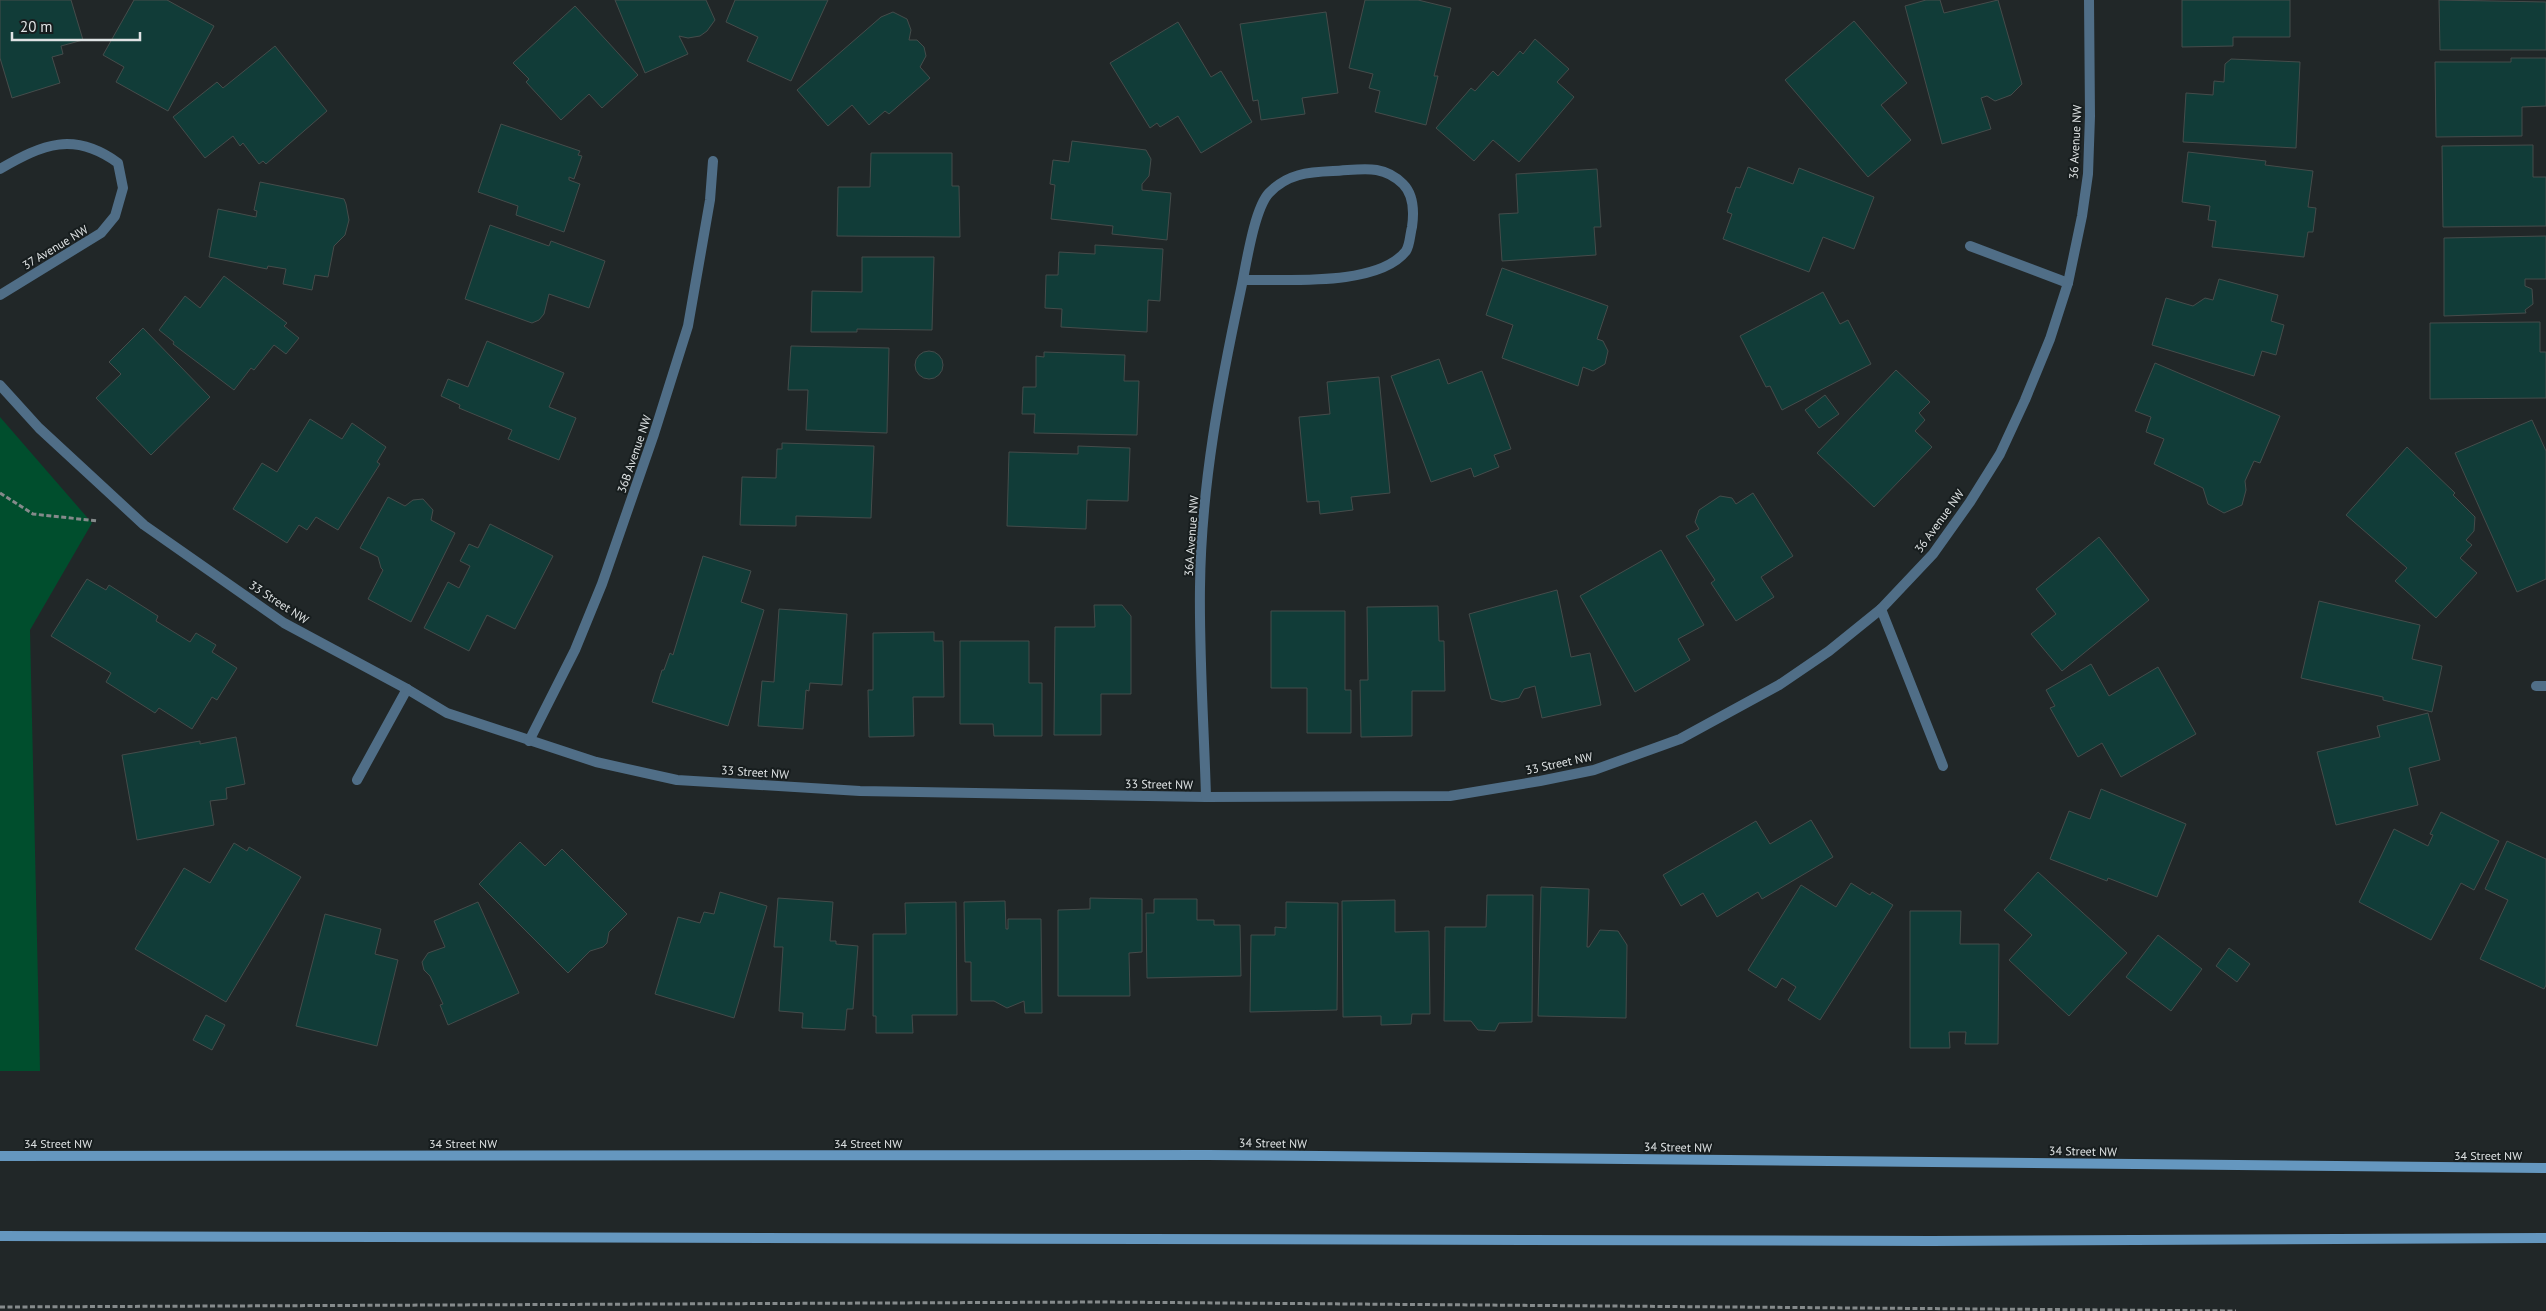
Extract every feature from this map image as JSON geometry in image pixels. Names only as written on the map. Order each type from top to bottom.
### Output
[{"type":"main road","name":"34 Street NW","points":[[0,1156],[1208,1155],[2546,1168]]},
{"type":"main road","points":[[0,1236],[1921,1241],[2546,1238]]},
{"type":"street","name":"36 Avenue NW","points":[[1880,609],[1933,554],[2000,454],[2050,339],[2068,283],[2082,216],[2088,174],[2090,116],[2089,0]]},
{"type":"street","name":"37 Avenue NW","points":[[0,169],[47,145],[74,144],[101,151],[118,163],[123,188],[115,216],[102,233],[0,295]]},
{"type":"street","name":"36B Avenue NW","points":[[529,741],[575,650],[602,584],[654,434],[688,326],[710,200],[713,160]]},
{"type":"street","name":"36A Avenue NW","points":[[1206,798],[1200,586],[1204,509],[1214,420],[1253,231],[1267,195],[1286,178],[1306,172],[1373,169],[1391,173],[1406,188],[1414,211],[1408,249],[1392,265],[1357,277],[1243,280]]},
{"type":"street","points":[[1970,246],[2068,283]]},
{"type":"street","points":[[0,385],[38,428],[144,525]]},
{"type":"street","name":"33 Street NW","points":[[144,525],[284,623],[408,689],[447,713],[596,762],[677,780],[860,791],[1206,798],[1450,796],[1594,770],[1680,740],[1779,685],[1829,651],[1880,609]]},
{"type":"street","points":[[1880,609],[1943,766]]},
{"type":"street","points":[[357,780],[408,689]]},
{"type":"path","points":[[0,493],[33,514],[144,525]]},
{"type":"path","points":[[0,1307],[1100,1302],[2236,1311]]},
{"type":"green space","points":[[0,417],[92,523],[30,630],[40,1071],[0,1071]]},
{"type":"building","points":[[0,0],[71,0],[83,40],[61,46],[63,54],[52,57],[60,83],[12,98],[0,58]]},
{"type":"building","points":[[134,0],[167,0],[214,26],[168,111],[116,82],[124,67],[103,55]]},
{"type":"building","points":[[615,0],[706,0],[715,20],[707,31],[700,36],[688,38],[679,36],[688,54],[645,73]]},
{"type":"building","points":[[735,0],[828,0],[791,81],[747,61],[758,37],[726,22]]},
{"type":"building","points":[[1365,0],[1418,0],[1451,8],[1434,76],[1438,76],[1426,125],[1375,112],[1380,91],[1369,88],[1373,74],[1349,68]]},
{"type":"building","points":[[1926,0],[1940,0],[1944,13],[1998,0],[2022,84],[2011,95],[1995,101],[1987,96],[1981,98],[1991,129],[1942,144],[1905,6]]},
{"type":"building","points":[[2182,0],[2290,0],[2290,37],[2233,37],[2233,46],[2182,47]]},
{"type":"building","points":[[2439,0],[2546,2],[2546,50],[2440,50]]},
{"type":"building","points":[[575,6],[638,75],[602,108],[589,94],[561,120],[526,82],[529,79],[513,63]]},
{"type":"building","points":[[893,12],[907,19],[911,30],[909,40],[917,40],[924,47],[926,56],[920,67],[930,78],[889,114],[885,111],[869,125],[852,105],[828,126],[797,90],[881,17]]},
{"type":"building","points":[[1326,12],[1338,93],[1302,98],[1305,114],[1261,120],[1258,100],[1253,101],[1240,24]]},
{"type":"building","points":[[1854,21],[1907,83],[1881,105],[1911,140],[1868,177],[1785,80]]},
{"type":"building","points":[[1178,22],[1211,77],[1221,71],[1252,122],[1201,153],[1178,116],[1160,127],[1157,123],[1150,128],[1110,63]]},
{"type":"building","points":[[1535,39],[1569,69],[1557,82],[1574,97],[1519,162],[1493,140],[1474,161],[1436,128],[1471,88],[1475,91],[1493,71],[1498,76],[1520,51],[1523,54]]},
{"type":"building","points":[[275,46],[327,111],[266,164],[263,161],[259,164],[243,143],[240,146],[233,136],[205,158],[173,117],[217,82],[223,88]]},
{"type":"building","points":[[2511,58],[2546,58],[2546,106],[2522,107],[2522,136],[2436,137],[2435,62],[2511,62]]},
{"type":"building","points":[[2231,59],[2300,62],[2296,148],[2183,142],[2186,93],[2213,95],[2214,81],[2224,82],[2225,64]]},
{"type":"building","points":[[501,124],[580,151],[578,155],[582,156],[574,179],[569,177],[569,180],[580,184],[564,232],[516,215],[518,206],[478,192]]},
{"type":"building","points":[[1072,141],[1146,150],[1151,159],[1149,176],[1142,184],[1142,190],[1171,193],[1167,240],[1112,234],[1113,226],[1051,219],[1055,185],[1050,184],[1053,160],[1069,162]]},
{"type":"building","points":[[2533,145],[2533,177],[2546,177],[2546,226],[2443,227],[2442,146]]},
{"type":"building","points":[[2188,152],[2266,161],[2265,165],[2313,171],[2308,207],[2316,208],[2313,232],[2308,232],[2304,257],[2212,247],[2216,221],[2208,220],[2210,206],[2182,202]]},
{"type":"building","points":[[871,153],[952,153],[952,186],[959,186],[960,237],[837,236],[838,187],[870,187]]},
{"type":"building","points":[[1748,167],[1793,184],[1799,168],[1874,197],[1854,249],[1823,237],[1809,272],[1723,239],[1732,214],[1727,212],[1736,187],[1740,188]]},
{"type":"building","points":[[1597,169],[1601,227],[1594,227],[1596,255],[1502,261],[1499,214],[1518,213],[1516,174]]},
{"type":"building","points":[[260,182],[344,199],[349,220],[345,235],[334,246],[328,277],[315,275],[312,290],[283,284],[286,269],[268,266],[267,269],[209,257],[218,209],[256,217],[257,211],[254,210]]},
{"type":"building","points":[[490,225],[549,246],[551,241],[605,261],[589,308],[549,294],[544,314],[539,320],[532,323],[465,299]]},
{"type":"building","points":[[2546,236],[2546,279],[2525,279],[2525,286],[2532,289],[2533,304],[2525,310],[2526,313],[2444,316],[2444,238]]},
{"type":"building","points":[[1095,245],[1163,249],[1160,301],[1148,300],[1147,332],[1061,327],[1062,309],[1045,308],[1046,275],[1058,275],[1059,252],[1095,254]]},
{"type":"building","points":[[862,257],[934,257],[932,330],[857,329],[857,332],[811,332],[812,291],[862,292]]},
{"type":"building","points":[[1502,268],[1608,306],[1597,339],[1603,341],[1608,351],[1605,364],[1593,371],[1583,367],[1578,386],[1502,358],[1513,325],[1486,315]]},
{"type":"building","points":[[224,276],[287,323],[284,326],[299,338],[286,354],[274,345],[254,370],[251,368],[234,390],[173,344],[174,342],[159,330],[185,296],[200,308]]},
{"type":"building","points":[[2219,279],[2278,295],[2271,321],[2284,325],[2276,355],[2262,351],[2254,376],[2152,345],[2166,298],[2193,306],[2205,298],[2213,300]]},
{"type":"building","points":[[1823,292],[1840,324],[1848,320],[1871,364],[1782,410],[1770,386],[1766,387],[1740,336]]},
{"type":"building","points":[[2540,322],[2540,352],[2546,352],[2546,398],[2430,399],[2430,323]]},
{"type":"building","points":[[143,328],[210,397],[151,455],[96,398],[121,374],[109,362]]},
{"type":"building","points":[[487,341],[564,373],[549,407],[576,418],[559,460],[508,439],[512,430],[459,408],[460,405],[441,396],[448,379],[468,387]]},
{"type":"building","points":[[791,346],[889,348],[887,433],[806,430],[808,390],[788,390]]},
{"type":"building","points":[[929,351],[939,355],[943,365],[939,375],[929,379],[919,375],[915,365],[919,355]]},
{"type":"building","points":[[1044,352],[1125,355],[1124,381],[1139,381],[1137,435],[1034,433],[1035,414],[1022,414],[1023,387],[1036,387],[1036,356],[1044,357]]},
{"type":"building","points":[[1439,359],[1448,384],[1482,371],[1511,449],[1494,455],[1499,467],[1474,477],[1471,468],[1431,482],[1391,376]]},
{"type":"building","points":[[2155,363],[2280,416],[2260,463],[2254,461],[2245,481],[2246,490],[2242,505],[2224,513],[2208,504],[2203,488],[2154,464],[2164,439],[2146,432],[2151,417],[2135,411]]},
{"type":"building","points":[[1896,370],[1930,402],[1919,413],[1925,420],[1915,431],[1932,447],[1874,507],[1817,453]]},
{"type":"building","points":[[1379,377],[1390,493],[1351,497],[1353,510],[1320,514],[1319,501],[1307,502],[1299,417],[1330,414],[1327,382]]},
{"type":"building","points":[[1825,395],[1839,414],[1819,428],[1805,410]]},
{"type":"building","points":[[310,419],[342,439],[352,423],[386,447],[377,462],[380,464],[338,530],[316,517],[307,530],[299,525],[287,543],[233,509],[262,463],[277,472]]},
{"type":"building","points":[[2532,420],[2546,451],[2546,579],[2517,592],[2455,453]]},
{"type":"building","points":[[782,443],[874,446],[871,518],[796,516],[796,526],[740,525],[742,477],[776,478],[777,449],[782,449]]},
{"type":"building","points":[[1078,446],[1130,448],[1128,501],[1087,500],[1086,529],[1007,526],[1009,452],[1078,454]]},
{"type":"building","points":[[2407,447],[2455,493],[2453,495],[2475,517],[2474,531],[2466,540],[2472,545],[2460,558],[2477,573],[2436,618],[2395,581],[2407,568],[2346,515]]},
{"type":"building","points":[[1753,493],[1793,556],[1761,577],[1774,597],[1736,621],[1711,583],[1715,580],[1686,536],[1699,529],[1695,522],[1699,510],[1720,496],[1732,498],[1736,504]]},
{"type":"building","points":[[388,497],[405,506],[413,500],[423,499],[433,510],[431,520],[455,533],[411,622],[368,599],[383,570],[378,557],[360,548]]},
{"type":"building","points":[[490,524],[553,556],[515,629],[487,615],[469,651],[424,628],[448,582],[459,588],[470,566],[460,561],[469,544],[478,548]]},
{"type":"building","points":[[2099,537],[2149,600],[2062,671],[2031,634],[2056,614],[2036,589]]},
{"type":"building","points":[[1661,550],[1704,625],[1678,639],[1690,660],[1635,692],[1580,596]]},
{"type":"building","points":[[703,556],[751,571],[741,602],[764,610],[728,726],[652,702],[662,670],[664,670],[670,653],[673,655]]},
{"type":"building","points":[[87,579],[106,590],[109,585],[158,616],[156,621],[190,642],[196,633],[216,645],[212,652],[237,668],[217,700],[212,697],[192,729],[159,708],[155,713],[106,682],[111,673],[51,636]]},
{"type":"building","points":[[1557,590],[1571,657],[1590,653],[1601,705],[1542,718],[1535,686],[1524,689],[1519,698],[1502,702],[1491,699],[1469,614]]},
{"type":"building","points":[[2319,601],[2420,625],[2412,659],[2442,666],[2432,712],[2383,700],[2383,697],[2301,678]]},
{"type":"building","points":[[1094,605],[1122,605],[1131,616],[1131,694],[1101,694],[1101,735],[1054,735],[1055,627],[1095,627]]},
{"type":"building","points":[[1438,606],[1439,641],[1444,641],[1445,691],[1412,691],[1412,736],[1361,737],[1360,680],[1368,680],[1367,607]]},
{"type":"building","points":[[779,609],[847,614],[842,685],[810,683],[809,691],[806,690],[803,729],[758,726],[762,681],[774,682]]},
{"type":"building","points":[[1271,611],[1345,611],[1345,690],[1351,690],[1351,733],[1307,733],[1307,688],[1271,688]]},
{"type":"building","points":[[934,632],[934,641],[943,641],[944,697],[913,697],[914,736],[869,737],[868,690],[873,690],[873,633]]},
{"type":"building","points":[[960,641],[1029,641],[1029,683],[1042,683],[1042,736],[994,736],[993,724],[960,724]]},
{"type":"building","points":[[2091,664],[2109,696],[2158,667],[2196,734],[2121,777],[2102,743],[2078,757],[2050,708],[2055,706],[2046,690]]},
{"type":"building","points":[[2428,713],[2440,760],[2409,768],[2418,805],[2336,825],[2317,752],[2380,737],[2377,726]]},
{"type":"building","points":[[236,737],[245,784],[226,788],[227,799],[210,801],[214,825],[137,840],[122,755],[200,741],[200,744]]},
{"type":"building","points":[[2101,789],[2186,824],[2157,897],[2108,878],[2107,881],[2050,859],[2069,811],[2090,819]]},
{"type":"building","points":[[2441,812],[2499,841],[2474,890],[2461,883],[2431,940],[2359,902],[2394,829],[2428,846],[2433,835],[2430,834]]},
{"type":"building","points":[[1811,820],[1833,857],[1762,899],[1758,892],[1717,917],[1703,893],[1681,906],[1663,875],[1756,821],[1770,844]]},
{"type":"building","points":[[2507,841],[2546,859],[2546,985],[2544,989],[2480,959],[2508,900],[2485,889]]},
{"type":"building","points":[[520,842],[545,866],[562,849],[627,914],[609,932],[607,943],[603,947],[590,951],[568,973],[479,884]]},
{"type":"building","points":[[234,843],[247,851],[249,847],[301,877],[226,1002],[135,949],[184,868],[210,883]]},
{"type":"building","points":[[2038,872],[2127,953],[2069,1016],[2009,960],[2032,935],[2004,910]]},
{"type":"building","points":[[1851,883],[1870,895],[1872,892],[1893,905],[1820,1020],[1788,1000],[1796,987],[1782,978],[1776,988],[1748,970],[1801,885],[1836,907]]},
{"type":"building","points":[[1541,887],[1589,889],[1587,947],[1589,947],[1600,930],[1618,931],[1627,945],[1626,1018],[1538,1016]]},
{"type":"building","points":[[720,892],[767,906],[734,1018],[655,994],[678,917],[700,923],[704,912],[714,914]]},
{"type":"building","points":[[1487,895],[1533,895],[1532,1022],[1499,1023],[1495,1031],[1478,1030],[1471,1021],[1444,1021],[1445,927],[1486,927]]},
{"type":"building","points":[[778,898],[833,902],[830,941],[836,941],[836,944],[858,946],[853,1009],[847,1009],[845,1030],[802,1028],[803,1013],[779,1011],[783,947],[774,947]]},
{"type":"building","points":[[1090,898],[1142,899],[1142,952],[1129,953],[1130,996],[1058,996],[1058,910],[1090,909]]},
{"type":"building","points":[[1154,899],[1197,899],[1197,920],[1214,920],[1214,925],[1240,925],[1241,976],[1147,978],[1146,913],[1154,913]]},
{"type":"building","points":[[1395,900],[1395,932],[1429,931],[1430,1014],[1412,1014],[1411,1024],[1381,1025],[1381,1016],[1343,1017],[1342,901]]},
{"type":"building","points":[[1005,901],[1006,929],[1008,929],[1008,919],[1041,919],[1042,1013],[1025,1013],[1024,1001],[1007,1008],[994,1001],[971,1001],[971,962],[965,962],[964,902]]},
{"type":"building","points":[[478,902],[519,993],[448,1025],[440,1005],[443,1004],[430,976],[424,970],[422,962],[428,953],[445,947],[434,921]]},
{"type":"building","points":[[956,902],[957,1015],[912,1015],[913,1033],[876,1033],[876,1016],[873,1016],[873,934],[906,934],[905,903]]},
{"type":"building","points":[[1286,902],[1338,903],[1337,1010],[1250,1012],[1251,935],[1275,935],[1275,927],[1286,928]]},
{"type":"building","points":[[1910,911],[1961,911],[1960,944],[1999,944],[1998,1044],[1965,1044],[1966,1032],[1949,1032],[1950,1048],[1910,1048]]},
{"type":"building","points":[[325,914],[381,929],[375,954],[398,960],[377,1046],[296,1026]]},
{"type":"building","points":[[2158,935],[2202,969],[2171,1011],[2126,977]]},
{"type":"building","points":[[2229,948],[2250,964],[2237,982],[2216,966]]},
{"type":"building","points":[[206,1015],[225,1025],[212,1050],[193,1040]]}]
